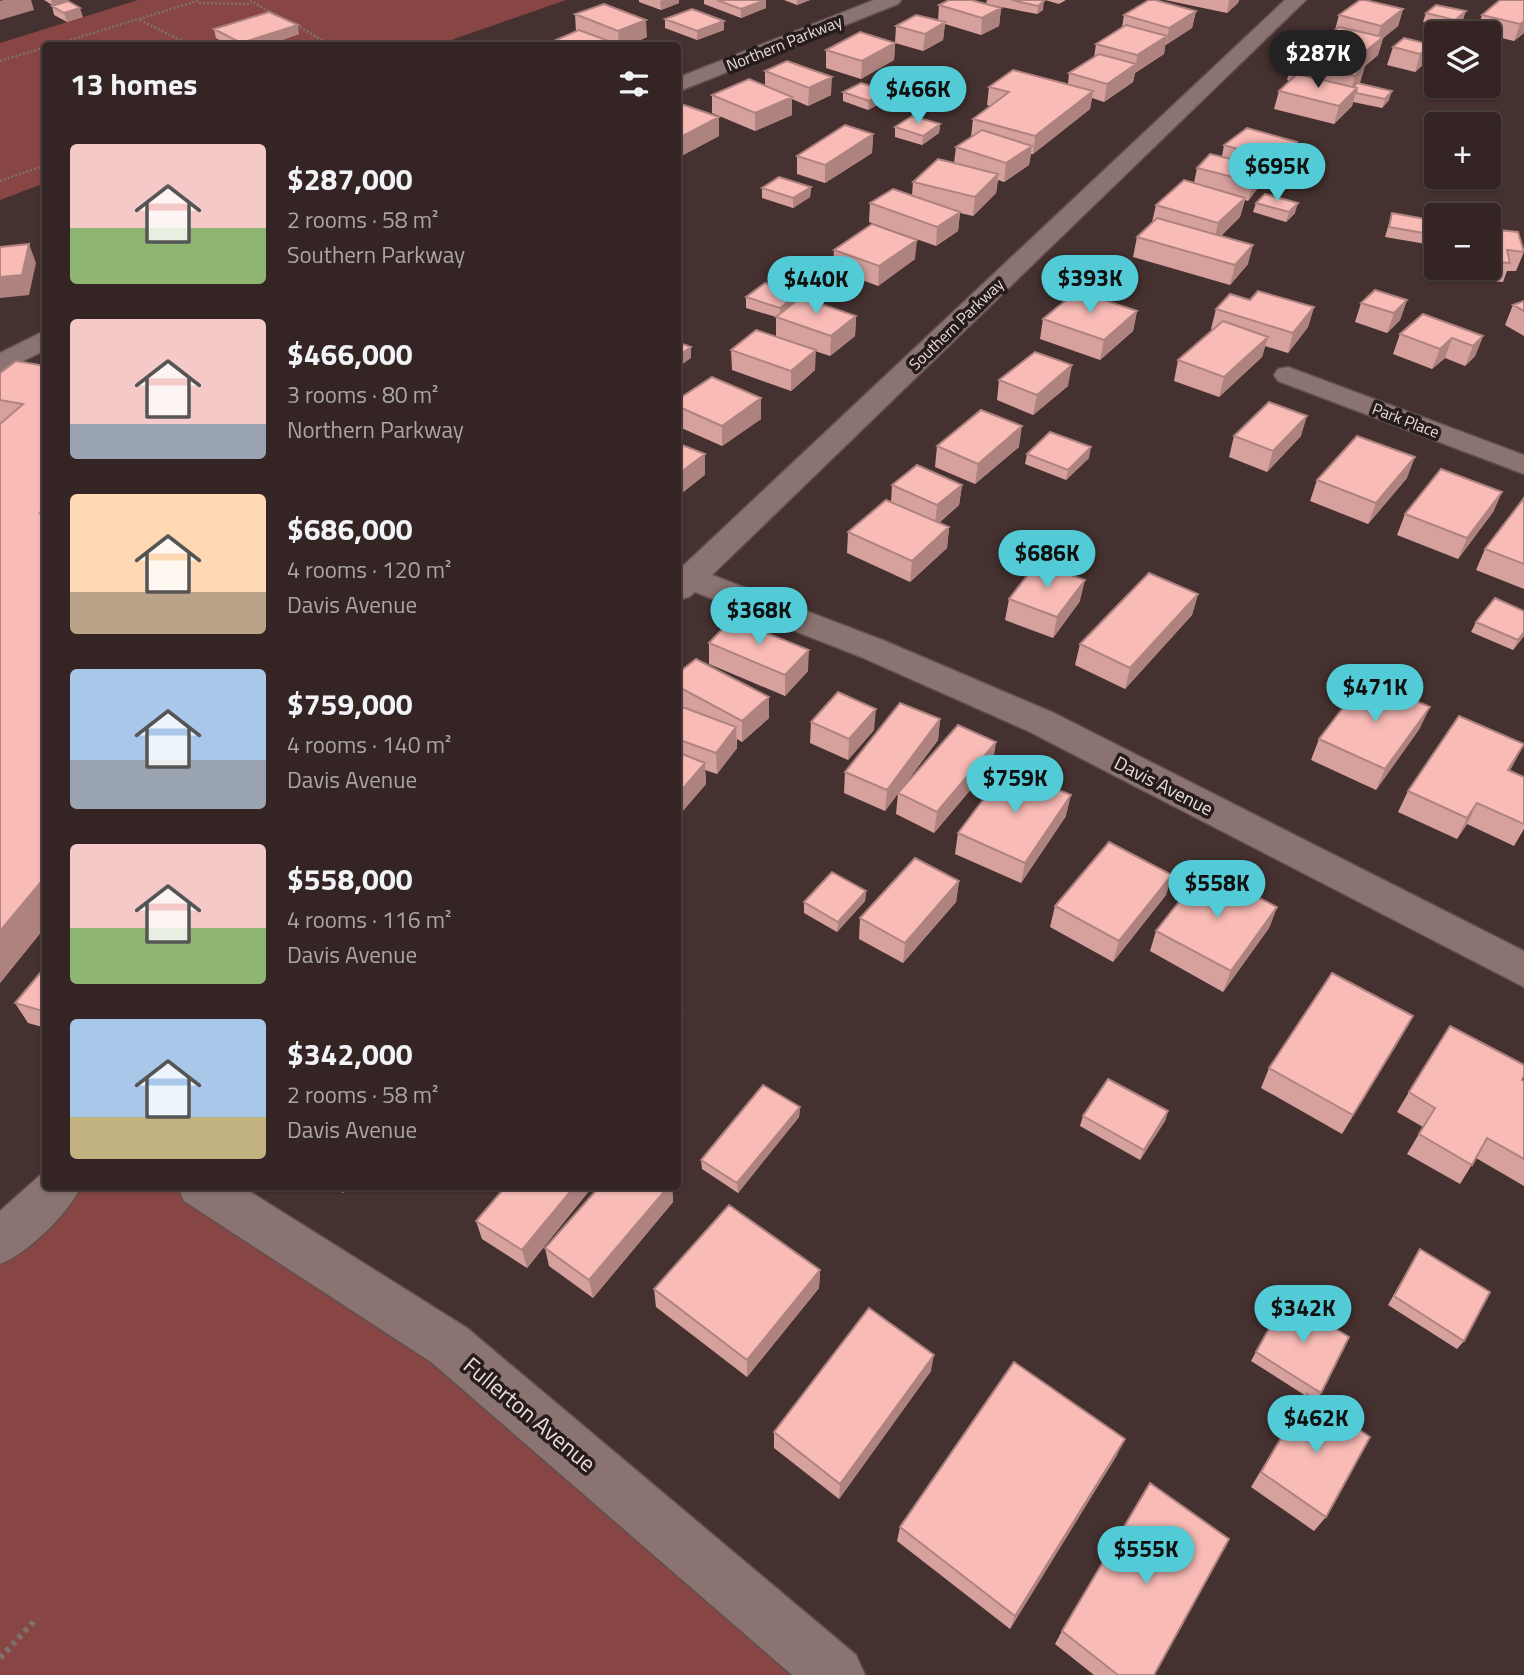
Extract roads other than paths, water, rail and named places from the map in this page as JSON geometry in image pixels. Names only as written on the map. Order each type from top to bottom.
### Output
[{"type":"street","name":"Northern Parkway","points":[[681,84],[891,0]]},
{"type":"street","name":"Southern Parkway","points":[[681,580],[1296,0]]},
{"type":"street","points":[[0,342],[42,340]]},
{"type":"street","points":[[0,364],[42,341]]},
{"type":"street","name":"Park Place","points":[[1287,375],[1524,465]]},
{"type":"street","name":"Davis Avenue","points":[[681,580],[873,649],[1041,722],[1524,970]]},
{"type":"street","points":[[0,1242],[54,1190]]},
{"type":"street","name":"Fullerton Avenue","points":[[206,1190],[449,1345],[836,1675]]}]
